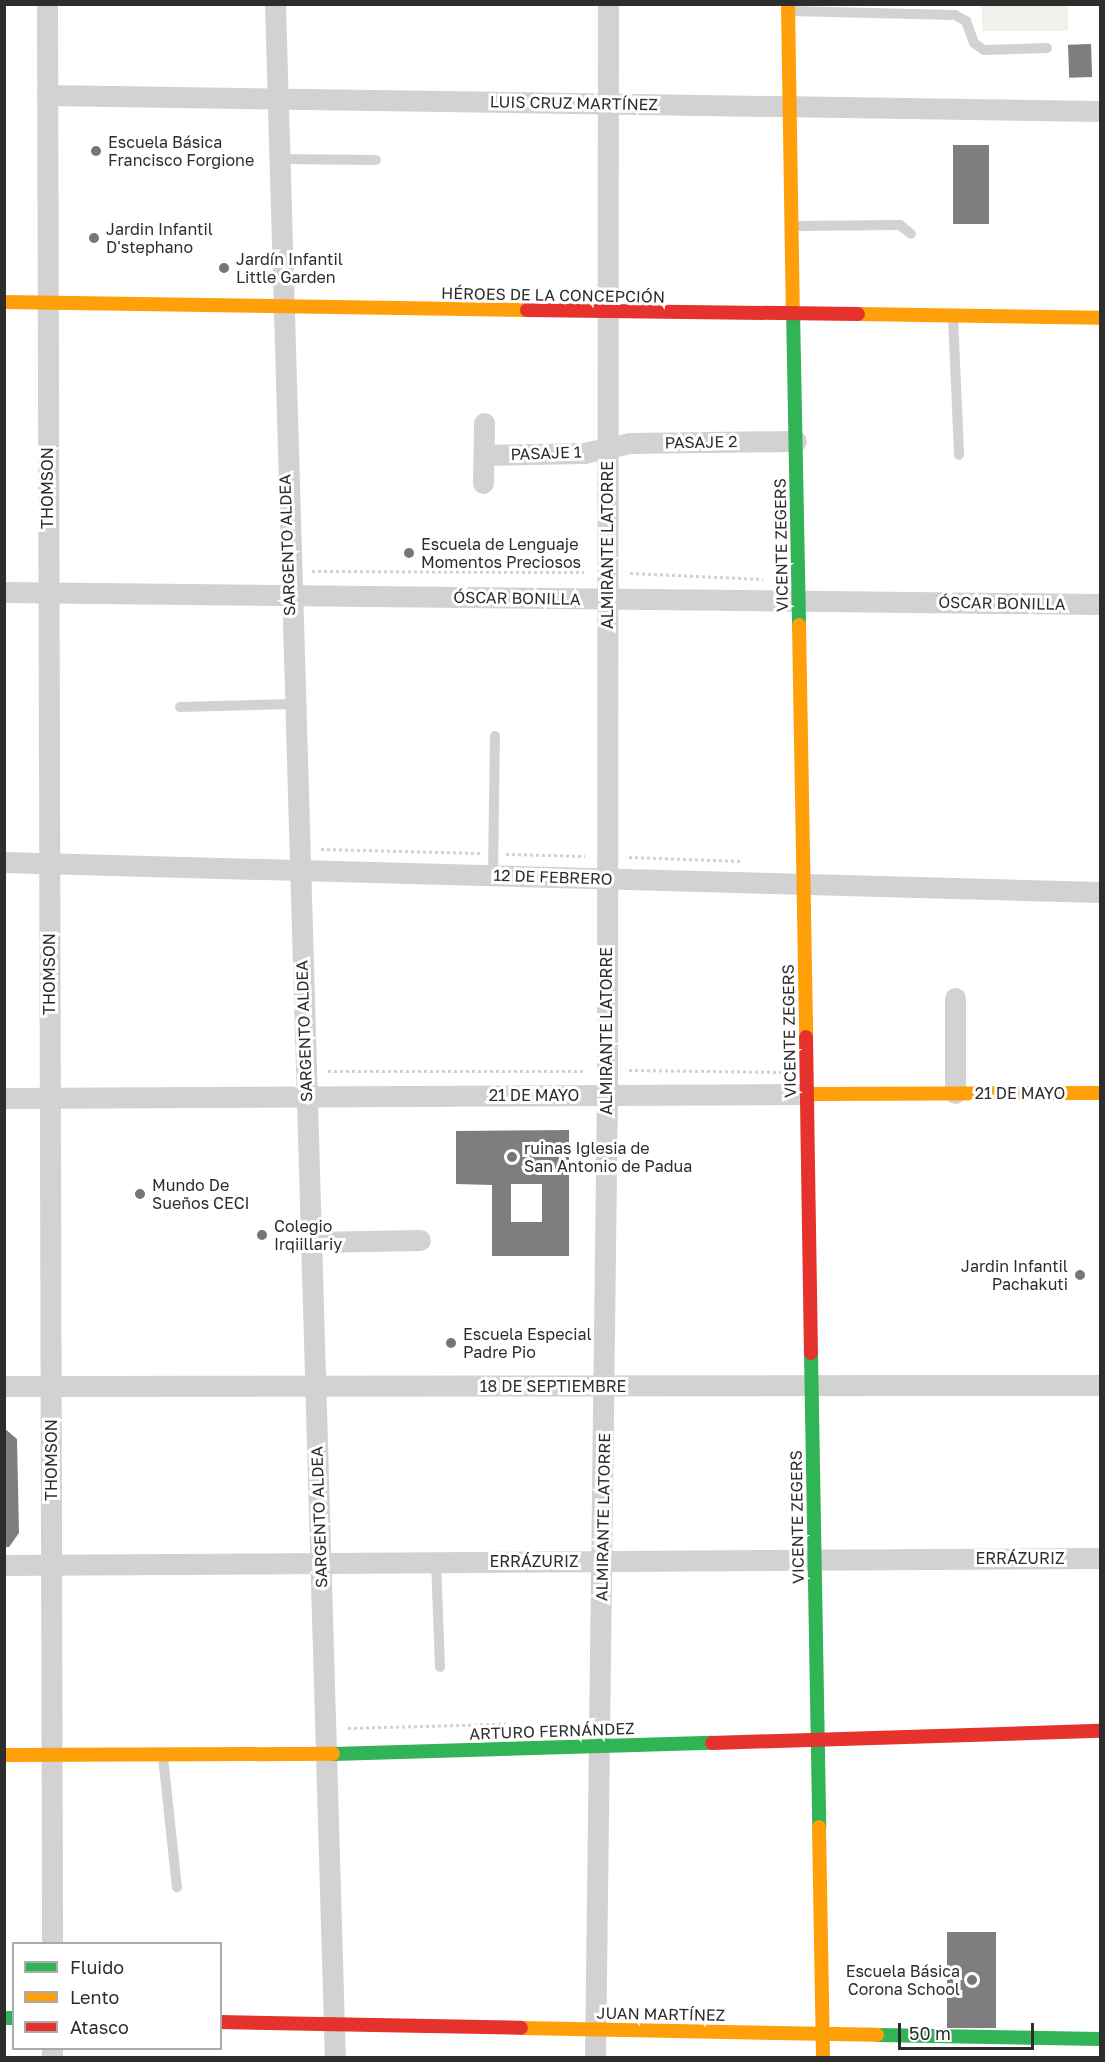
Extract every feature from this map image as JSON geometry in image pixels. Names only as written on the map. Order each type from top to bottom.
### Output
[{"type":"main road","name":"VICENTE ZEGERS","points":[[788,8],[823,2058]]},
{"type":"main road","name":"HÉROES DE LA CONCEPCIÓN","points":[[4,302],[280,308],[1101,318]]},
{"type":"main road","name":"21 DE MAYO","points":[[807,1094],[1101,1093]]},
{"type":"main road","name":"ARTURO FERNÁNDEZ","points":[[4,1755],[163,1757],[326,1754],[1101,1731]]},
{"type":"main road","name":"JUAN MARTÍNEZ","points":[[222,2022],[1101,2039]]},
{"type":"street","name":"THOMSON","points":[[47,4],[52,1942]]},
{"type":"street","name":"SARGENTO ALDEA","points":[[274,4],[280,308],[335,2058]]},
{"type":"street","name":"ALMIRANTE LATORRE","points":[[595,2058],[603,1561],[607,1095],[608,4]]},
{"type":"street","name":"LUIS CRUZ MARTÍNEZ","points":[[47,95],[1101,111]]},
{"type":"street","points":[[483,483],[484,423]]},
{"type":"street","name":"PASAJE 2","points":[[608,448],[796,441]]},
{"type":"street","name":"PASAJE 1","points":[[484,455],[608,448]]},
{"type":"street","name":"ÓSCAR BONILLA","points":[[4,592],[1101,604]]},
{"type":"street","name":"12 DE FEBRERO","points":[[4,862],[1101,892]]},
{"type":"street","points":[[955,998],[955,1093]]},
{"type":"street","name":"21 DE MAYO","points":[[4,1098],[807,1094]]},
{"type":"street","points":[[310,1242],[420,1240]]},
{"type":"street","name":"18 DE SEPTIEMBRE","points":[[4,1386],[1101,1385]]},
{"type":"street","name":"ERRÁZURIZ","points":[[4,1565],[1101,1558]]},
{"type":"lane","points":[[788,8],[955,15],[966,21],[974,43],[984,50],[1047,48]]},
{"type":"lane","points":[[277,159],[376,160]]},
{"type":"lane","points":[[792,226],[900,225],[911,234]]},
{"type":"lane","points":[[953,316],[959,455]]},
{"type":"lane","points":[[180,707],[293,704]]},
{"type":"lane","points":[[493,875],[495,736]]},
{"type":"lane","points":[[436,1562],[440,1667]]},
{"type":"lane","points":[[163,1757],[177,1887]]},
{"type":"path","points":[[312,571],[584,572]]},
{"type":"path","points":[[630,573],[777,580]]},
{"type":"path","points":[[321,849],[585,856]]},
{"type":"path","points":[[629,857],[747,861]]},
{"type":"path","points":[[629,1070],[806,1072]]},
{"type":"path","points":[[328,1071],[584,1071]]},
{"type":"shaded area","points":[[982,5],[1068,5],[1068,31],[982,31]]},
{"type":"building","points":[[1091,44],[1092,77],[1069,78],[1068,45]]},
{"type":"building","points":[[953,145],[989,145],[989,224],[953,224]]},
{"type":"building","points":[[569,1130],[569,1256],[492,1256],[492,1185],[456,1184],[456,1131]],"holes":[[[511,1184],[542,1184],[542,1222],[511,1222]]]},
{"type":"building","points":[[4,1428],[17,1439],[19,1533],[9,1547],[4,1547]]},
{"type":"building","name":"Escuela Básica Corona School","points":[[947,1932],[996,1932],[996,2028],[947,2028]]},
{"type":"traffic: fast","points":[[793,310],[799,625]]},
{"type":"traffic: fast","points":[[811,1353],[819,1827]]},
{"type":"traffic: fast","points":[[333,1754],[712,1743]]},
{"type":"traffic: fast","points":[[4,2018],[12,2018]]},
{"type":"traffic: fast","points":[[877,2035],[1100,2039]]},
{"type":"traffic: slow","points":[[788,4],[793,310]]},
{"type":"traffic: slow","points":[[4,302],[527,310]]},
{"type":"traffic: slow","points":[[858,314],[1100,318]]},
{"type":"traffic: slow","points":[[799,625],[806,1037]]},
{"type":"traffic: slow","points":[[807,1094],[1100,1093]]},
{"type":"traffic: slow","points":[[4,1755],[333,1754]]},
{"type":"traffic: slow","points":[[819,1827],[823,2058]]},
{"type":"traffic: slow","points":[[521,2028],[877,2035]]},
{"type":"traffic: jam","points":[[527,310],[858,314]]},
{"type":"traffic: jam","points":[[806,1037],[811,1353]]},
{"type":"traffic: jam","points":[[712,1743],[1100,1731]]},
{"type":"traffic: jam","points":[[222,2022],[521,2028]]},
{"type":"place","name":"Escuela Básica Francisco Forgione","points":[[96,151]]},
{"type":"place","name":"Jardin Infantil D'stephano","points":[[94,238]]},
{"type":"place","name":"Jardín Infantil Little Garden","points":[[224,268]]},
{"type":"place","name":"Escuela de Lenguaje Momentos Preciosos","points":[[409,553]]},
{"type":"place","name":"ruinas Iglesia de San Antonio de Padua","points":[[512,1157]]},
{"type":"place","name":"Mundo De Sueños CECI","points":[[140,1194]]},
{"type":"place","name":"Colegio Irqiillariy","points":[[262,1235]]},
{"type":"place","name":"Jardin Infantil Pachakuti","points":[[1080,1275]]},
{"type":"place","name":"Escuela Especial Padre Pio","points":[[451,1343]]},
{"type":"place","name":"Escuela Básica Corona School","points":[[972,1980]]}]
